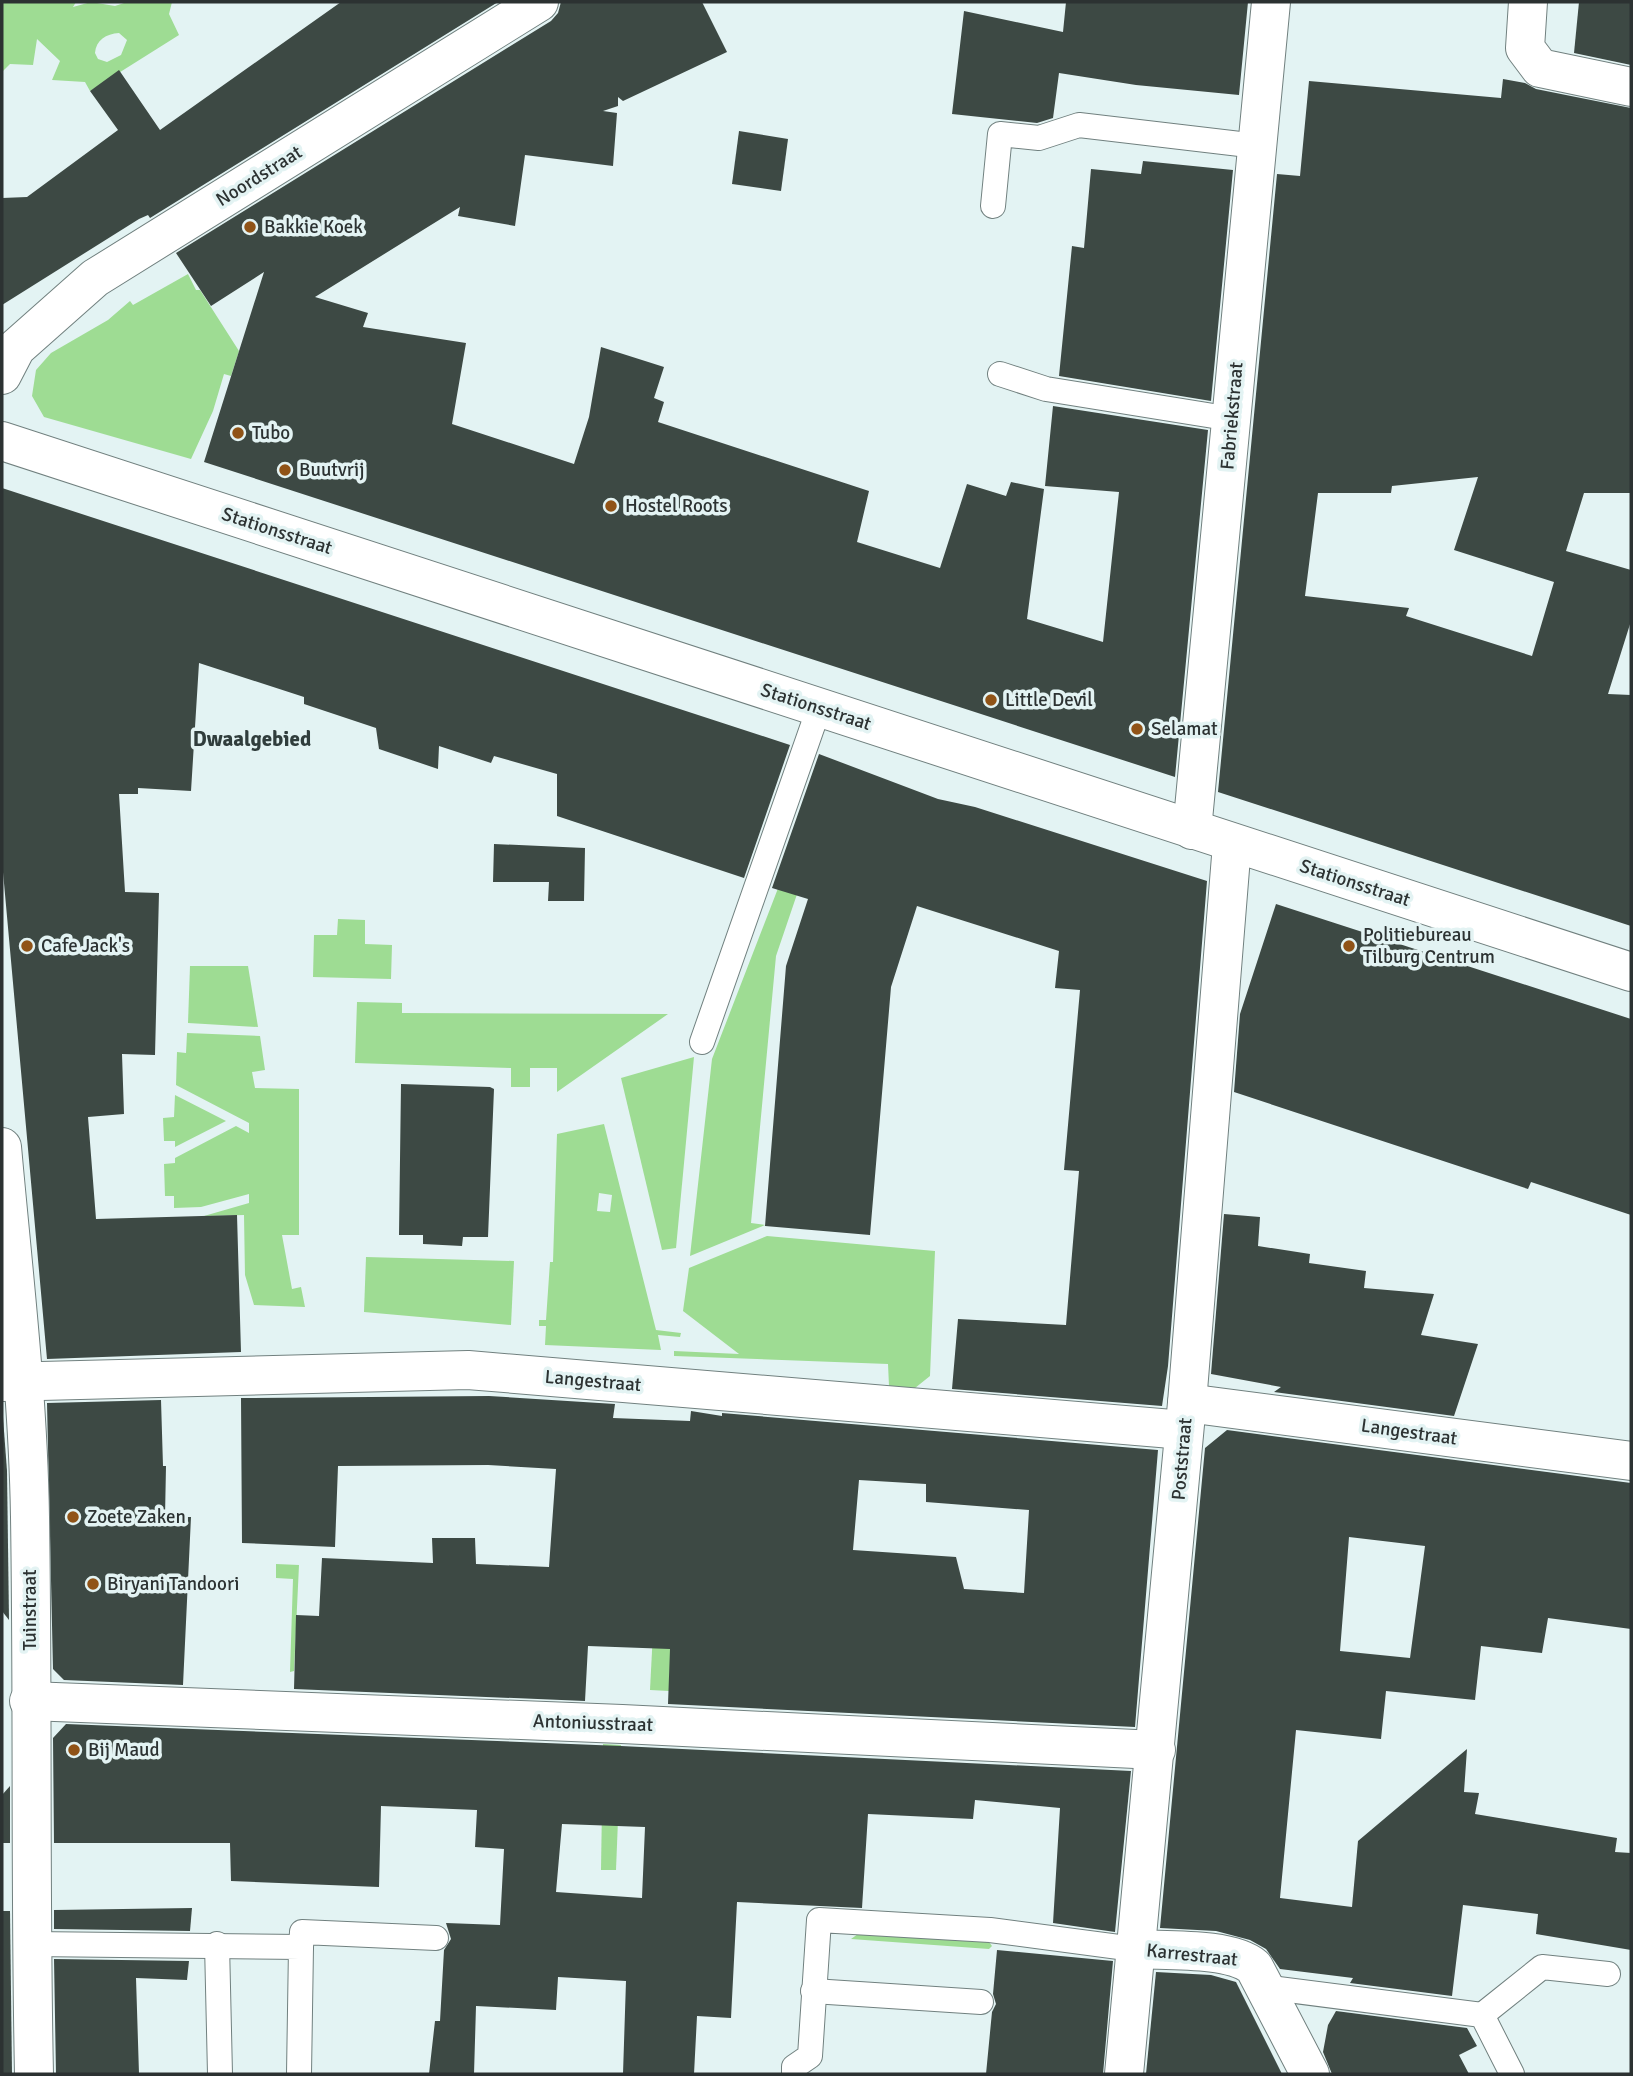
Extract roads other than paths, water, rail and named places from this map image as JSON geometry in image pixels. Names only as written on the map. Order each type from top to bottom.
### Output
[{"type":"street","name":"Noordstraat","points":[[2,374],[16,348],[95,278],[539,2]]},
{"type":"street","name":"Fabriekstraat","points":[[1192,830],[1271,2]]},
{"type":"street","points":[[1528,2],[1525,48],[1540,68],[1631,87]]},
{"type":"street","name":"Stationsstraat","points":[[2,441],[1631,972]]},
{"type":"street","name":"Poststraat","points":[[1124,2074],[1134,1949],[1156,1750],[1232,844]]},
{"type":"street","name":"Tuinstraat","points":[[2,1147],[12,1382],[30,1516],[29,1701],[16,1880],[31,1944],[34,2074]]},
{"type":"street","name":"Langestraat","points":[[12,1382],[301,1372],[468,1370],[1185,1417],[1631,1461]]},
{"type":"street","name":"Antoniusstraat","points":[[29,1701],[622,1724],[1156,1750]]},
{"type":"street","name":"Karrestraat","points":[[1134,1949],[1229,1955],[1245,1959],[1254,1967],[1310,2074]]},
{"type":"lane","points":[[993,206],[1000,134],[1039,138],[1079,125],[1258,146]]},
{"type":"lane","points":[[1000,374],[1046,389],[1232,419]]},
{"type":"lane","points":[[702,1042],[819,708]]},
{"type":"lane","points":[[794,2074],[794,2067],[810,2056],[819,1920],[990,1930],[1134,1949]]},
{"type":"lane","points":[[299,2074],[302,1932],[436,1938]]},
{"type":"lane","points":[[31,1944],[301,1947]]},
{"type":"lane","points":[[217,1944],[220,2074]]},
{"type":"lane","points":[[1264,1987],[1482,2015],[1542,1967],[1608,1974]]},
{"type":"lane","points":[[813,1991],[981,2002]]},
{"type":"lane","points":[[1482,2015],[1512,2074]]},
{"type":"place","name":"Bakkie Koek","points":[[250,227]]},
{"type":"place","name":"Tubo","points":[[238,433]]},
{"type":"place","name":"Buutvrij","points":[[285,470]]},
{"type":"place","name":"Hostel Roots","points":[[611,506]]},
{"type":"place","name":"Little Devil","points":[[991,700]]},
{"type":"place","name":"Selamat","points":[[1137,729]]},
{"type":"place","name":"Cafe Jack's","points":[[27,946]]},
{"type":"place","name":"Politiebureau Tilburg Centrum","points":[[1349,946]]},
{"type":"place","name":"Zoete Zaken","points":[[73,1517]]},
{"type":"place","name":"Biryani Tandoori","points":[[93,1584]]},
{"type":"place","name":"Bij Maud","points":[[74,1750]]},
{"type":"district","name":"Dwaalgebied","points":[[252,739]]}]
